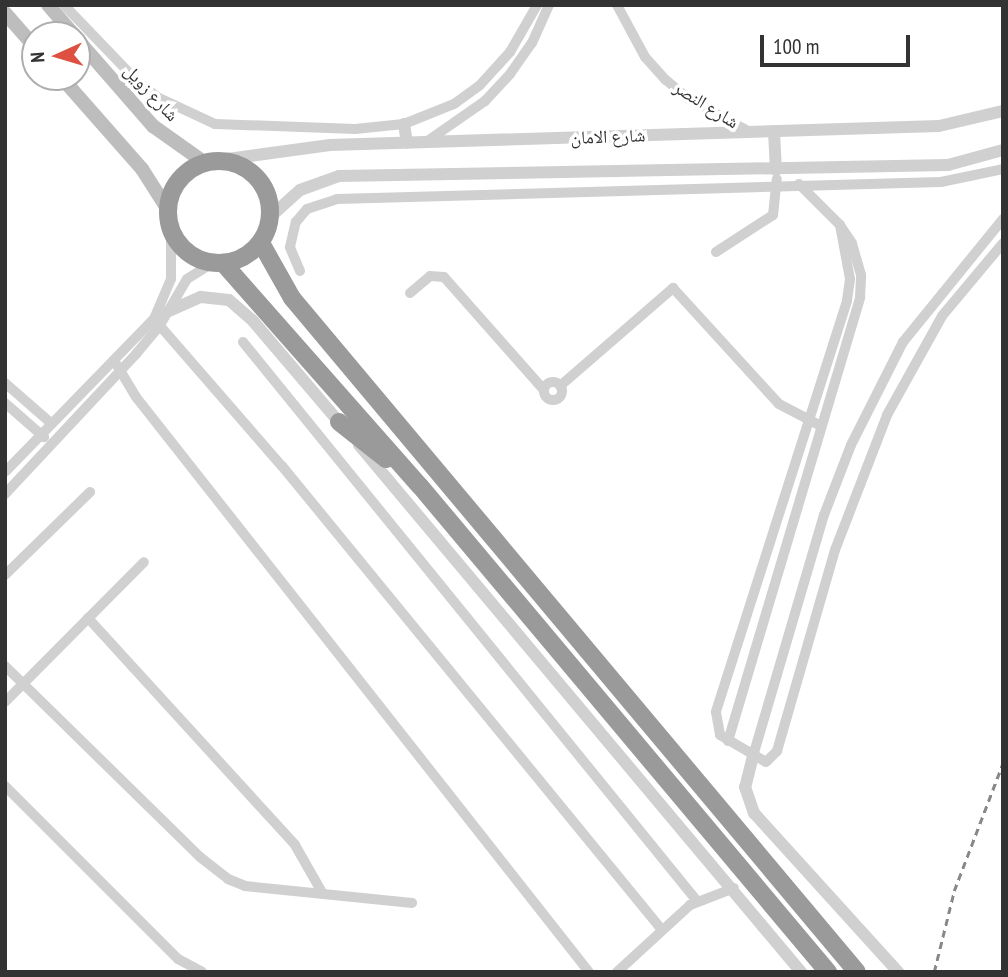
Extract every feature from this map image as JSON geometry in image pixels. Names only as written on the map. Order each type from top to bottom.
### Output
[{"type":"highway","points":[[219,264],[245,257],[261,243],[270,218],[267,195],[255,176],[236,164],[209,162],[182,177],[169,219],[187,252],[219,264],[420,486],[828,972]]},
{"type":"highway","points":[[261,243],[292,298],[857,972]]},
{"type":"highway","points":[[339,422],[420,486]]},
{"type":"main road","points":[[48,5],[62,21]]},
{"type":"main road","points":[[7,17],[21,32]]},
{"type":"main road","name":"شارع زويل","points":[[91,55],[153,126],[209,162]]},
{"type":"main road","points":[[73,91],[142,169],[169,219]]},
{"type":"street","points":[[64,5],[138,82],[157,97],[215,124],[355,129],[404,124],[431,116],[480,85],[510,52],[537,5]]},
{"type":"street","points":[[424,142],[485,101],[510,74],[531,43],[549,5]]},
{"type":"street","name":"شارع النصر","points":[[617,5],[640,48],[666,80],[689,99],[752,132]]},
{"type":"street","name":"شارع الامان","points":[[209,162],[305,146],[939,126],[1003,111]]},
{"type":"street","points":[[404,124],[407,143]]},
{"type":"street","points":[[716,252],[770,218],[778,205],[774,132]]},
{"type":"street","name":"شارع الامان","points":[[270,218],[300,190],[340,176],[948,165],[1003,150]]},
{"type":"street","points":[[300,271],[292,256],[293,230],[307,209],[326,200],[799,184],[941,182],[1003,169]]},
{"type":"street","points":[[728,741],[860,297],[859,264],[841,225],[799,184]]},
{"type":"street","points":[[157,322],[171,279],[169,219]]},
{"type":"street","points":[[898,972],[754,813],[745,787],[824,515],[856,434],[903,342],[1003,219]]},
{"type":"street","points":[[841,225],[851,287],[806,421],[771,546],[717,705],[716,727],[728,741],[766,762],[777,751],[835,550],[875,443],[919,351],[949,306],[1003,243]]},
{"type":"street","points":[[5,472],[93,385],[118,366],[169,311],[187,279],[219,264]]},
{"type":"street","points":[[410,293],[430,276],[444,277],[549,399],[556,400],[561,396],[561,386],[673,288],[779,404],[806,421],[821,426]]},
{"type":"street","points":[[169,311],[201,297],[229,300],[339,422],[734,888],[801,972]]},
{"type":"street","points":[[157,322],[619,872],[662,930]]},
{"type":"street","points":[[243,342],[697,901]]},
{"type":"street","points":[[903,342],[919,351]]},
{"type":"street","points":[[5,494],[102,394],[118,366]]},
{"type":"street","points":[[118,366],[136,397],[589,972]]},
{"type":"street","points":[[5,383],[52,424]]},
{"type":"street","points":[[93,385],[102,394]]},
{"type":"street","points":[[5,403],[51,445]]},
{"type":"street","points":[[856,434],[875,443]]},
{"type":"street","points":[[5,575],[90,492]]},
{"type":"street","points":[[5,702],[144,562]]},
{"type":"street","points":[[88,618],[295,845],[323,894]]},
{"type":"street","points":[[5,666],[213,870],[245,886],[412,903]]},
{"type":"street","points":[[5,786],[178,959],[198,971]]},
{"type":"street","points":[[617,972],[697,901],[734,888]]},
{"type":"railway","points":[[934,972],[954,891],[1003,763]]}]
